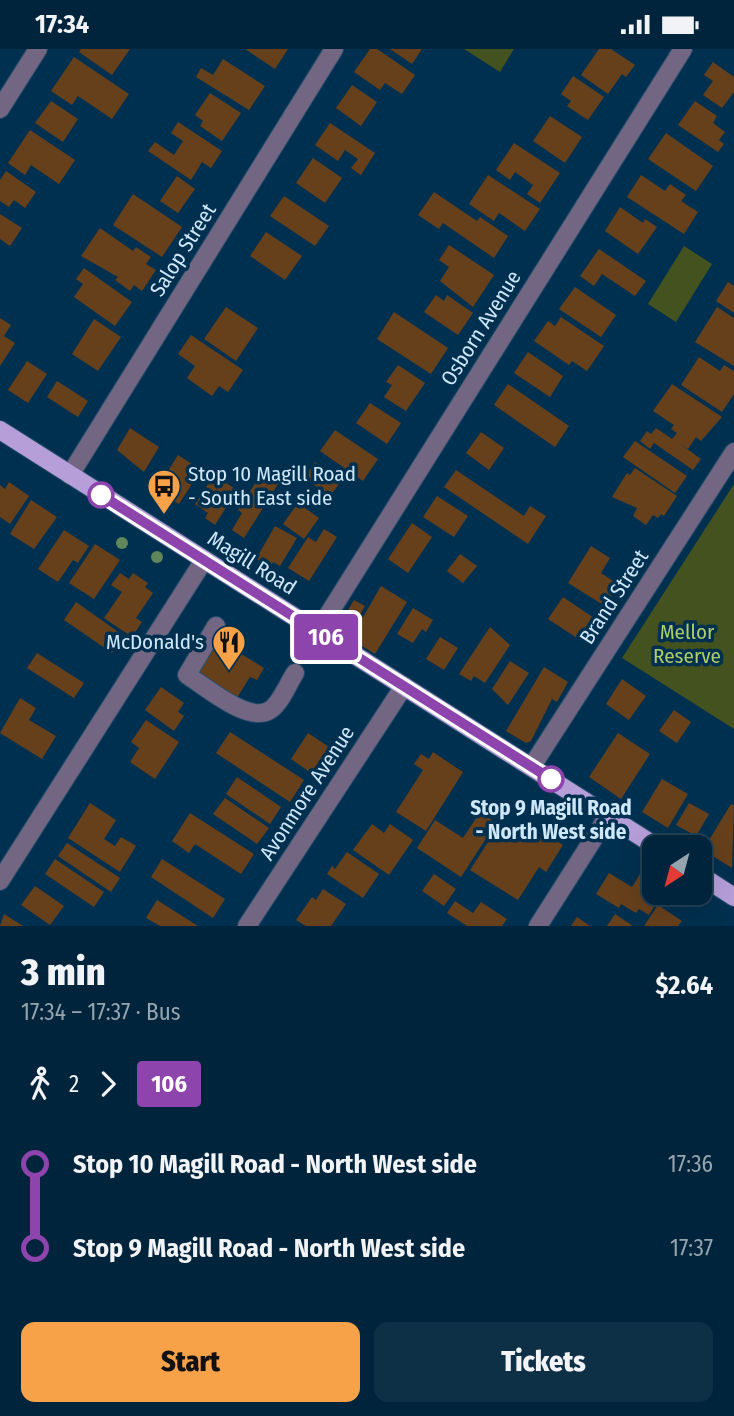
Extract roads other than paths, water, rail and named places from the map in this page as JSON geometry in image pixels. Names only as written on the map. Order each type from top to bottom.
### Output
[{"type":"main road","name":"Magill Road","points":[[1,432],[642,837]]},
{"type":"main road","points":[[712,883],[734,897]]},
{"type":"street","points":[[0,109],[38,49]]},
{"type":"street","name":"Salop Street","points":[[70,475],[334,49]]},
{"type":"street","name":"Osborn Avenue","points":[[318,631],[683,49]]},
{"type":"street","name":"Brand Street","points":[[532,766],[734,452]]},
{"type":"street","points":[[0,881],[204,560]]},
{"type":"street","points":[[216,626],[187,675],[246,712],[259,715],[272,709],[295,673]]},
{"type":"street","name":"Avonmore Avenue","points":[[247,926],[404,685]]},
{"type":"street","points":[[538,926],[608,815]]},
{"type":"place","name":"Stop 10 Magill Road - South East side","points":[[164,516]]},
{"type":"place","name":"McDonald's","points":[[229,672]]},
{"type":"place","name":"Stop 9 Magill Road - North West side","points":[[551,779]]},
{"type":"park label","name":"Mellor Reserve","points":[[687,644]]}]
